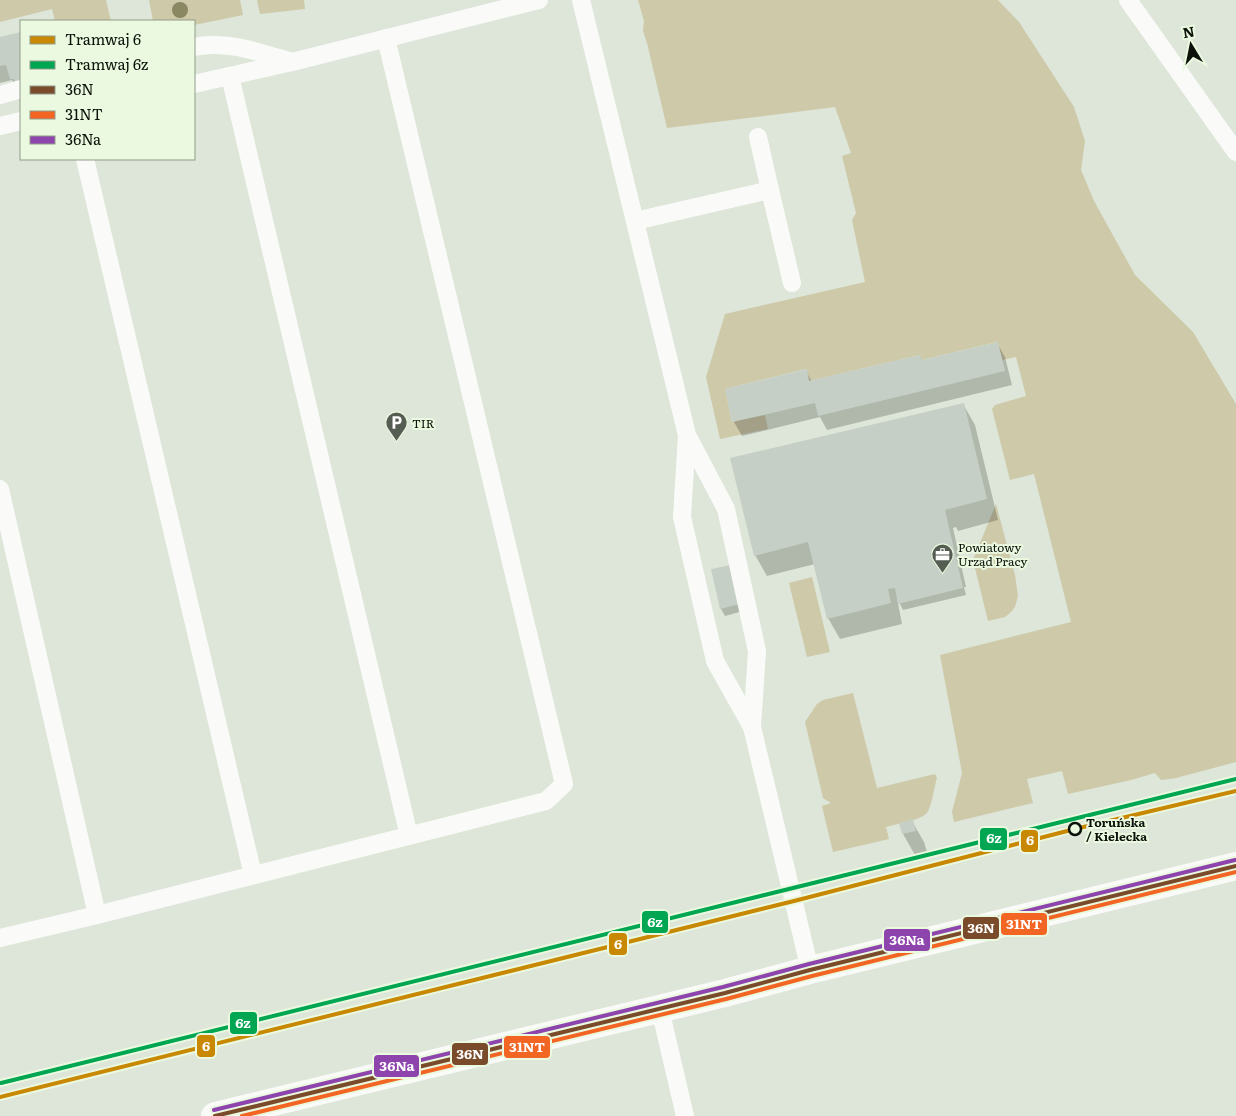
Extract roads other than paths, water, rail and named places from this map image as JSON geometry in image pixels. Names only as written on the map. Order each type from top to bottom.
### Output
[{"type":"street","points":[[215,1116],[660,1009],[810,970],[1236,866]]},
{"type":"lane","points":[[195,84],[292,62],[539,0]]},
{"type":"lane","points":[[581,0],[687,435],[726,509],[757,651],[752,727]]},
{"type":"lane","points":[[1128,0],[1236,152]]},
{"type":"lane","points":[[0,938],[546,801],[564,784],[386,38]]},
{"type":"lane","points":[[195,47],[206,44],[231,45],[292,62]]},
{"type":"lane","points":[[230,76],[409,836]]},
{"type":"lane","points":[[0,95],[20,89]]},
{"type":"lane","points":[[0,126],[20,121]]},
{"type":"lane","points":[[758,137],[792,283]]},
{"type":"lane","points":[[85,160],[253,875]]},
{"type":"lane","points":[[635,221],[770,190]]},
{"type":"lane","points":[[687,435],[682,517],[715,662],[752,727],[810,970]]},
{"type":"lane","points":[[0,489],[97,915]]},
{"type":"lane","points":[[660,1009],[686,1116]]},
{"type":"tram line","name":"6z","points":[[1,1083],[1236,779]]},
{"type":"tram line","name":"6","points":[[0,1097],[794,901],[1075,829],[1236,791]]},
{"type":"place","name":"TIR","points":[[396,442]]},
{"type":"place","name":"Powiatowy Urząd Pracy","points":[[942,573]]},
{"type":"place","name":"Toruńska / Kielecka","points":[[1075,829]]}]
